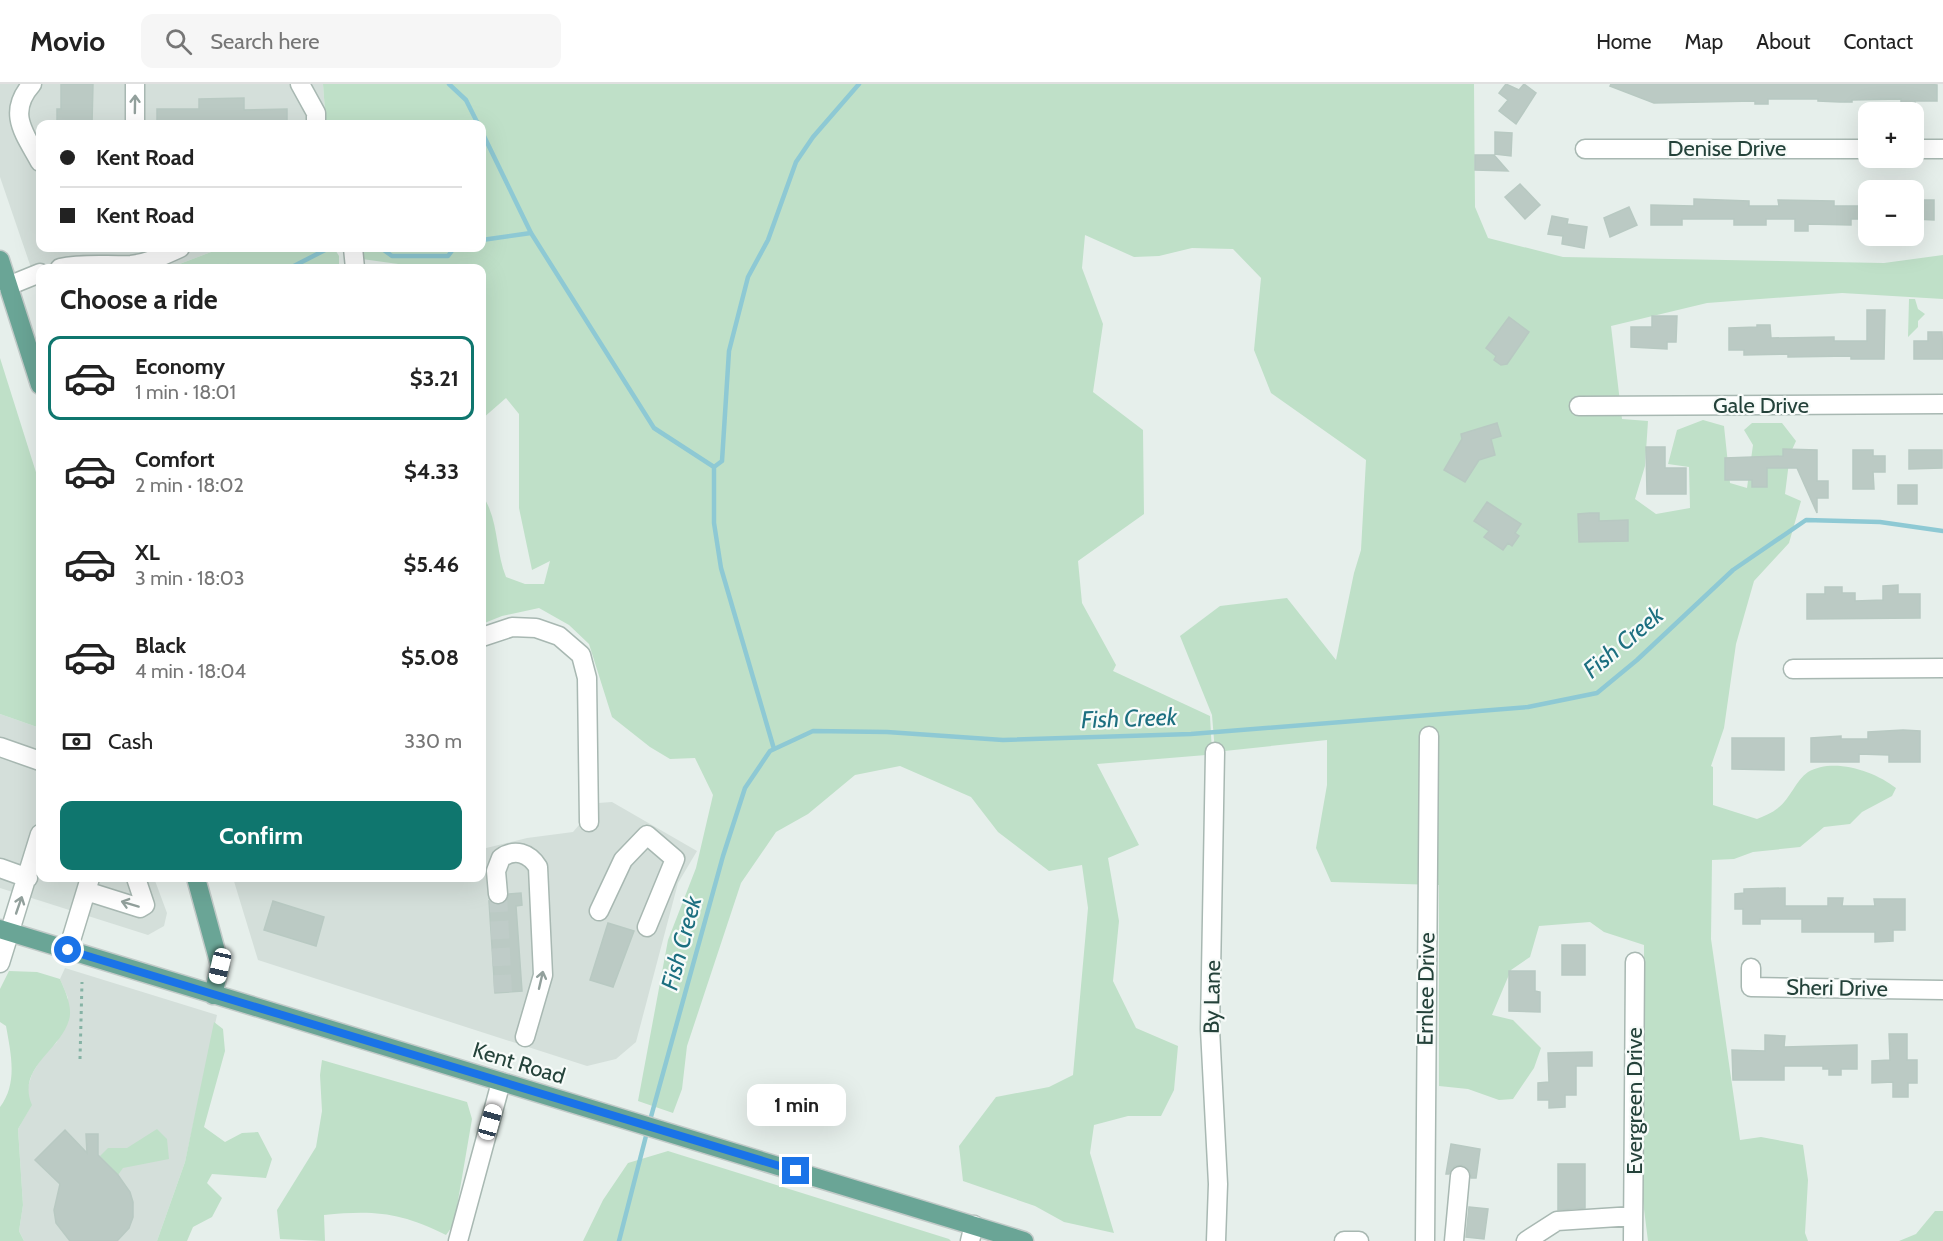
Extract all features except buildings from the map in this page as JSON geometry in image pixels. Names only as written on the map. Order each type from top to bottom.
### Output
[{"type":"main road","points":[[0,260],[36,373]]},
{"type":"main road","points":[[197,882],[220,966],[213,995]]},
{"type":"main road","name":"Kent Road","points":[[5,931],[630,1121],[972,1233],[1024,1241]]},
{"type":"street","points":[[32,84],[22,94],[18,121],[36,155]]},
{"type":"street","points":[[135,84],[135,120]]},
{"type":"street","points":[[300,84],[316,113],[316,120]]},
{"type":"street","name":"Denise Drive","points":[[1585,149],[1858,148]]},
{"type":"street","points":[[1924,149],[1943,149]]},
{"type":"street","points":[[138,264],[153,261],[172,252]]},
{"type":"street","points":[[8,286],[36,275]]},
{"type":"street","name":"Gale Drive","points":[[1580,406],[1943,404]]},
{"type":"street","points":[[486,636],[512,627],[536,628],[560,636],[581,656],[587,678],[589,822]]},
{"type":"street","points":[[1793,669],[1943,668]]},
{"type":"street","name":"Ernlee Drive","points":[[1425,1241],[1429,736]]},
{"type":"street","points":[[0,747],[36,760]]},
{"type":"street","name":"By Lane","points":[[1215,752],[1210,1029],[1218,1184],[1216,1241]]},
{"type":"street","points":[[599,911],[623,860],[647,835],[675,860],[647,927]]},
{"type":"street","points":[[0,963],[5,931],[28,878],[36,849]]},
{"type":"street","points":[[498,894],[496,872],[501,858],[515,852],[533,859],[538,867],[543,975],[525,1036]]},
{"type":"street","points":[[0,868],[28,878]]},
{"type":"street","points":[[68,950],[88,884],[140,908],[145,904],[137,882]]},
{"type":"street","name":"Evergreen Drive","points":[[1633,1241],[1635,962]]},
{"type":"street","name":"Sheri Drive","points":[[1751,968],[1751,987],[1943,990]]},
{"type":"street","points":[[458,1241],[501,1082]]},
{"type":"street","points":[[1454,1241],[1460,1176]]},
{"type":"street","points":[[1526,1241],[1557,1221],[1633,1216]]},
{"type":"street","points":[[1344,1241],[1359,1241]]},
{"type":"path","points":[[80,1059],[82,982]]},
{"type":"shaded area","points":[[0,84],[323,84],[326,120],[36,120],[36,252],[211,252],[180,264],[36,264],[36,282],[0,177]]},
{"type":"shaded area","points":[[0,714],[36,727],[36,882],[155,882],[167,913],[164,926],[148,935],[0,888]]},
{"type":"shaded area","points":[[612,802],[697,851],[678,883],[636,1042],[616,1059],[587,1066],[258,960],[234,882],[486,882],[486,848],[527,838],[573,832],[598,803]]},
{"type":"shaded area","points":[[65,968],[217,1015],[185,1162],[157,1241],[24,1241],[19,1231],[23,1205],[18,1129],[31,1106],[26,1093],[32,1074],[44,1054],[57,1042],[68,998],[60,979]]},
{"type":"green space","points":[[323,84],[1474,84],[1475,207],[1488,238],[1563,257],[1884,263],[1943,255],[1943,299],[1842,293],[1707,303],[1611,326],[1622,419],[1648,421],[1645,466],[1635,499],[1656,514],[1690,508],[1689,467],[1668,464],[1677,430],[1703,420],[1724,426],[1730,483],[1747,488],[1753,445],[1744,430],[1752,423],[1782,423],[1796,441],[1790,454],[1785,494],[1801,501],[1789,543],[1754,581],[1736,644],[1724,728],[1711,766],[1713,767],[1713,805],[1757,819],[1782,804],[1808,772],[1829,766],[1841,766],[1866,772],[1896,788],[1892,796],[1862,812],[1850,824],[1824,827],[1800,847],[1753,852],[1734,859],[1712,860],[1711,939],[1740,1140],[1761,1137],[1803,1145],[1808,1180],[1805,1233],[1808,1241],[1648,1241],[1643,1201],[1644,945],[1604,932],[1590,922],[1539,926],[1530,957],[1511,970],[1492,1015],[1513,1020],[1541,1048],[1534,1068],[1513,1099],[1499,1100],[1468,1089],[1439,1086],[1439,885],[1331,882],[1316,848],[1327,785],[1327,740],[1215,752],[1212,715],[1180,636],[1220,606],[1287,598],[1336,660],[1361,550],[1366,460],[1271,393],[1254,350],[1261,278],[1233,249],[1192,248],[1159,256],[1134,257],[1085,235],[1082,268],[1103,324],[1093,392],[1143,430],[1144,514],[1078,561],[1082,603],[1116,665],[1113,671],[1210,716],[1212,752],[1206,755],[1097,764],[1139,845],[1108,858],[1119,921],[1113,981],[1136,1028],[1178,1046],[1174,1090],[1161,1116],[1128,1116],[1094,1125],[1090,1153],[1114,1233],[1064,1222],[1035,1206],[963,1181],[959,1146],[996,1097],[1049,1087],[1073,1075],[1088,908],[1082,865],[1049,871],[998,832],[971,797],[900,766],[855,775],[808,814],[776,832],[741,883],[687,1046],[682,1089],[673,1113],[638,1101],[668,940],[696,868],[713,795],[695,758],[670,759],[650,747],[612,717],[589,644],[569,625],[539,608],[502,616],[486,622],[486,502],[494,524],[506,577],[525,584],[544,584],[550,561],[532,570],[519,508],[519,414],[506,398],[486,416],[486,264],[398,264],[362,259],[361,252],[486,252],[486,120],[326,120]]},
{"type":"green space","points":[[211,252],[336,252],[339,256],[339,264],[180,264]]},
{"type":"green space","points":[[1909,299],[1915,299],[1918,309],[1925,314],[1918,321],[1918,327],[1908,337]]},
{"type":"green space","points":[[0,358],[36,472],[36,727],[0,714]]},
{"type":"green space","points":[[9,971],[37,972],[60,979],[70,1010],[64,1031],[34,1070],[29,1092],[32,1105],[18,1129],[23,1205],[19,1231],[24,1241],[0,1241],[0,1107],[6,1098],[12,1068],[6,1026],[0,1022],[0,989]]},
{"type":"green space","points":[[214,1022],[223,1029],[225,1051],[204,1127],[225,1142],[242,1133],[258,1132],[272,1159],[266,1178],[212,1174],[207,1183],[222,1198],[212,1217],[193,1227],[187,1241],[157,1241],[185,1162]]},
{"type":"green space","points":[[322,1060],[467,1102],[472,1119],[454,1224],[446,1235],[400,1217],[358,1213],[324,1215],[325,1241],[280,1239],[277,1210],[316,1147],[322,1111],[320,1075]]},
{"type":"green space","points":[[157,1129],[167,1139],[169,1159],[123,1168],[118,1175],[100,1156],[108,1148],[127,1148]]},
{"type":"green space","points":[[668,1151],[951,1241],[583,1241],[603,1200],[628,1163]]},
{"type":"green space","points":[[1935,1211],[1943,1211],[1943,1241],[1899,1241],[1916,1234]]},
{"type":"waterway","points":[[449,84],[466,100],[476,120]]},
{"type":"waterway","points":[[774,749],[721,568],[714,523],[714,467],[722,461],[729,351],[748,277],[768,240],[796,162],[813,137],[859,84]]},
{"type":"waterway","points":[[486,140],[531,233],[654,428],[714,467]]},
{"type":"waterway","points":[[486,239],[531,233]]},
{"type":"waterway","points":[[298,264],[321,252]]},
{"type":"waterway","points":[[386,252],[392,256],[448,256],[451,252]]},
{"type":"waterway","name":"Fish Creek","points":[[649,1124],[723,856],[745,788],[770,751],[813,731],[887,732],[1003,740],[1191,734],[1528,707],[1597,693],[1637,660],[1733,570],[1806,520],[1880,522],[1943,531]]},
{"type":"waterway","name":"Fish Creek","points":[[619,1241],[647,1132]]},
{"type":"tunnel","points":[[498,894],[503,992]]},
{"type":"route","points":[[68,950],[796,1171]]}]
